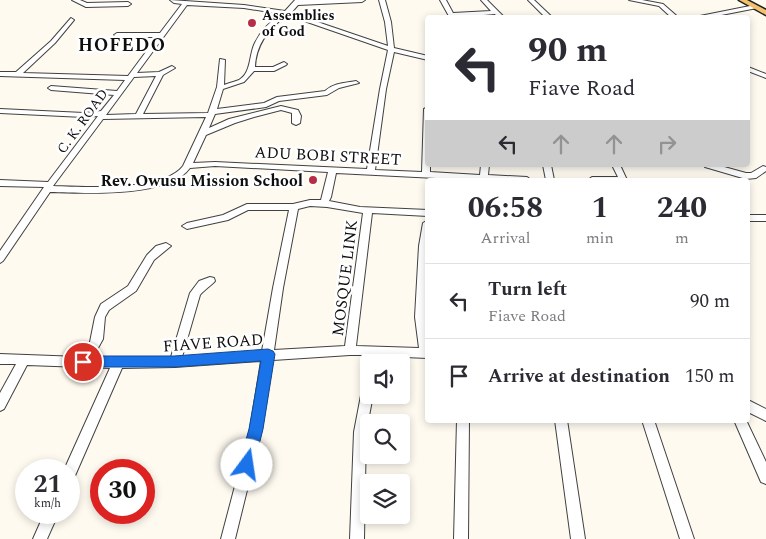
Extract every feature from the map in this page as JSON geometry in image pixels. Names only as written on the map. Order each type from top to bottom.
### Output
[{"type":"main road","points":[[742,0],[766,13]]},
{"type":"street","points":[[75,0],[86,6],[128,4]]},
{"type":"street","points":[[173,0],[246,5],[286,14],[391,49],[425,57]]},
{"type":"street","points":[[220,88],[242,81],[252,69],[258,43],[268,26],[294,8],[297,1],[362,0]]},
{"type":"street","points":[[371,172],[385,75],[391,49],[388,22],[382,0]]},
{"type":"street","points":[[442,0],[451,15]]},
{"type":"street","points":[[484,0],[499,15]]},
{"type":"street","points":[[531,0],[547,15]]},
{"type":"street","points":[[632,0],[661,5],[673,15]]},
{"type":"street","name":"C. K. ROAD","points":[[0,259],[48,187],[186,2]]},
{"type":"street","points":[[710,15],[755,7]]},
{"type":"street","points":[[463,15],[496,12]]},
{"type":"street","points":[[19,74],[53,42],[71,20]]},
{"type":"street","points":[[117,35],[162,35]]},
{"type":"street","points":[[0,183],[12,182],[91,190],[159,185],[174,179],[188,166],[202,135],[220,88],[222,60]]},
{"type":"street","points":[[252,69],[274,69],[284,64]]},
{"type":"street","points":[[0,74],[131,76],[160,74],[172,68]]},
{"type":"street","points":[[750,70],[766,76]]},
{"type":"street","points":[[138,117],[160,74]]},
{"type":"street","points":[[0,111],[138,117],[210,114],[266,104],[277,99],[327,93],[329,90],[339,86],[356,83]]},
{"type":"street","points":[[51,88],[118,93]]},
{"type":"street","points":[[202,135],[240,119],[281,108],[296,112],[296,124]]},
{"type":"street","name":"ADU BOBI STREET","points":[[188,166],[215,164],[484,178]]},
{"type":"street","points":[[426,167],[426,175]]},
{"type":"street","points":[[484,178],[485,167]]},
{"type":"street","points":[[715,167],[746,176],[753,176],[764,169]]},
{"type":"street","points":[[325,200],[332,171]]},
{"type":"street","points":[[187,226],[225,218],[247,207],[294,207],[325,200],[338,206],[368,210],[425,213]]},
{"type":"street","points":[[228,539],[256,429],[294,207]]},
{"type":"street","name":"MOSQUE LINK","points":[[350,350],[368,210]]},
{"type":"street","points":[[750,218],[766,218]]},
{"type":"street","points":[[425,240],[420,317],[425,347]]},
{"type":"street","points":[[83,362],[94,346],[98,336],[102,312],[113,300],[134,287],[154,252],[166,246]]},
{"type":"street","points":[[174,362],[195,293],[203,284],[210,281]]},
{"type":"street","name":"FIAVE ROAD","points":[[0,359],[118,363],[174,362],[268,354],[350,350],[364,354]]},
{"type":"street","name":"FIAVE ROAD","points":[[410,354],[425,353]]},
{"type":"street","points":[[0,405],[24,360]]},
{"type":"street","points":[[75,459],[118,363]]},
{"type":"street","points":[[357,539],[360,432],[365,404]]},
{"type":"street","points":[[750,407],[766,415]]},
{"type":"street","points":[[461,539],[463,423]]},
{"type":"street","points":[[561,423],[578,539]]},
{"type":"street","points":[[649,423],[687,539]]},
{"type":"street","points":[[741,423],[766,477]]},
{"type":"street","points":[[40,539],[47,524]]},
{"type":"place","name":"Assemblies of God","points":[[252,23]]},
{"type":"place","name":"Rev. Owusu Mission School","points":[[313,180]]},
{"type":"district","name":"HOFEDO","points":[[122,45]]},
{"type":"route","points":[[83,362],[174,362],[268,354],[256,429],[247,465]]}]
